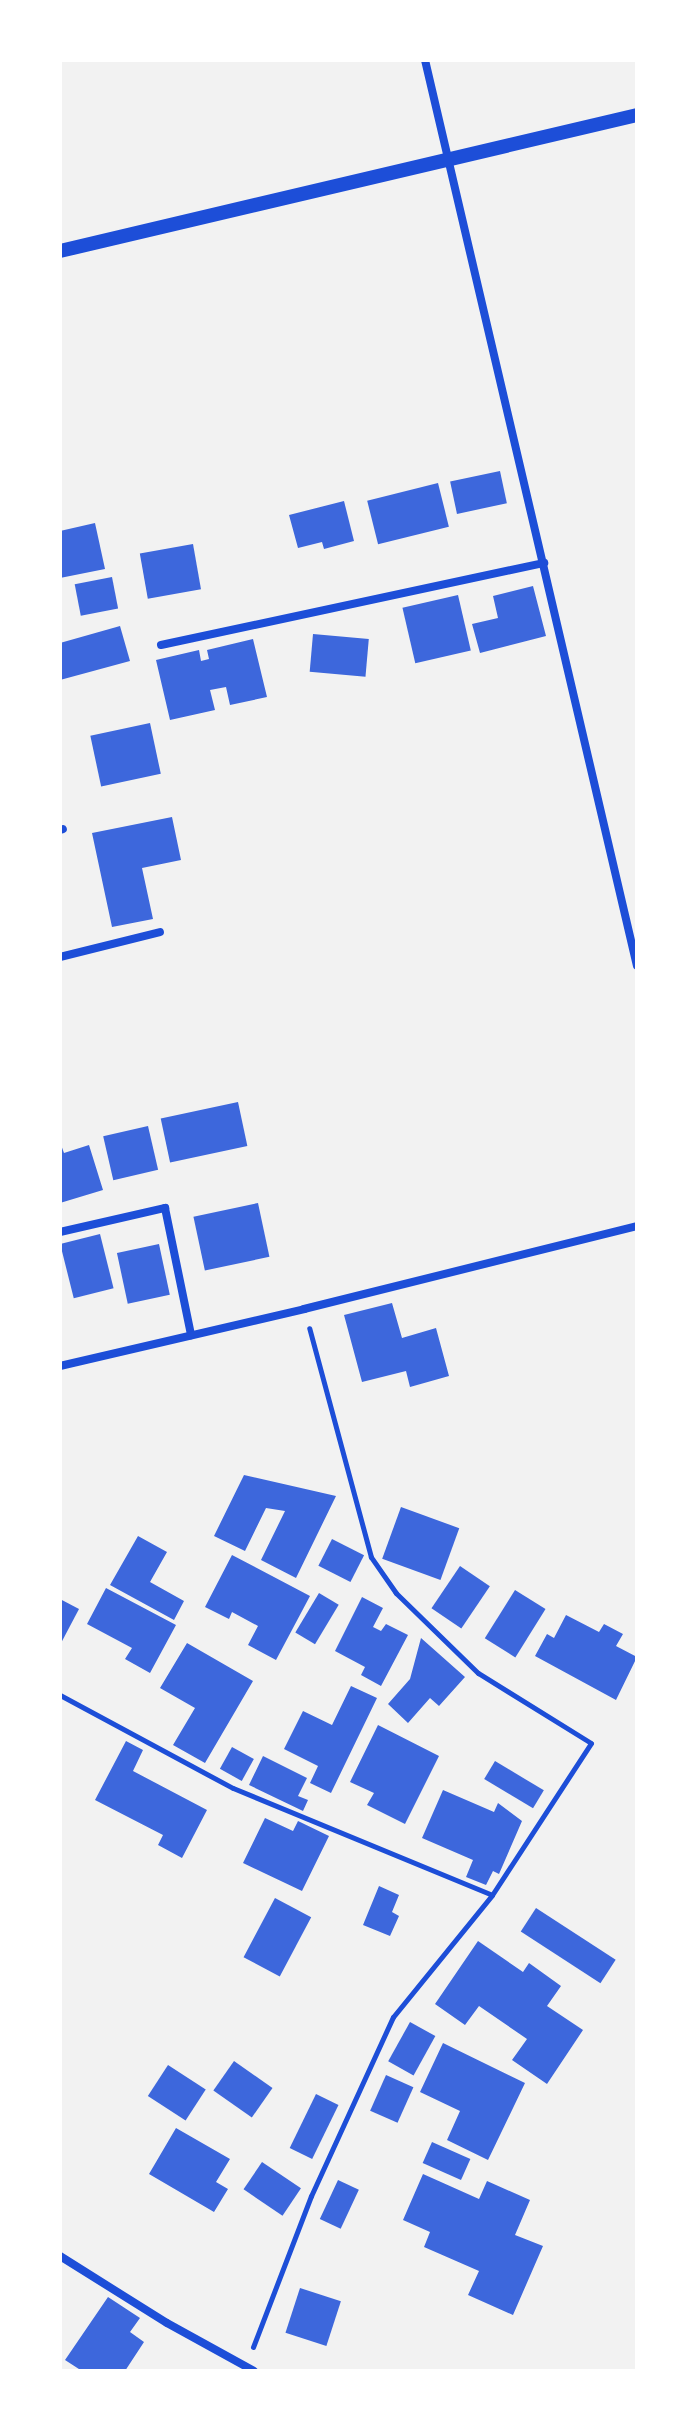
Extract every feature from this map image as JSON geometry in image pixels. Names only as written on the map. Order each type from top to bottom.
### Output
[{"type":"street","points":[[425,60],[637,966]]},
{"type":"street","points":[[60,251],[637,115]]},
{"type":"street","points":[[161,645],[544,563]]},
{"type":"street","points":[[60,957],[160,932]]},
{"type":"street","points":[[60,1232],[165,1208],[191,1335]]},
{"type":"street","points":[[60,1366],[637,1226]]},
{"type":"street","points":[[60,2256],[244,2369],[254,2371]]},
{"type":"path","points":[[244,2369],[311,2196],[393,2017],[492,1895],[591,1743],[478,1673],[396,1593],[371,1557],[304,1309]]},
{"type":"path","points":[[60,1695],[233,1788],[492,1895]]},
{"type":"building","points":[[500,471],[507,503],[457,514],[450,482]]},
{"type":"building","points":[[438,483],[449,527],[378,544],[367,501]]},
{"type":"building","points":[[344,501],[354,541],[324,549],[322,542],[298,548],[289,515]]},
{"type":"building","points":[[95,523],[105,569],[60,578],[60,531]]},
{"type":"building","points":[[193,544],[201,589],[148,599],[140,553]]},
{"type":"building","points":[[112,577],[118,608],[81,616],[75,584]]},
{"type":"building","points":[[533,586],[546,636],[480,653],[472,624],[498,618],[493,596]]},
{"type":"building","points":[[458,595],[471,651],[415,663],[402,608]]},
{"type":"building","points":[[120,626],[130,661],[60,680],[60,643]]},
{"type":"building","points":[[313,634],[369,639],[365,677],[310,672]]},
{"type":"building","points":[[253,639],[267,697],[230,705],[226,687],[210,690],[215,710],[170,720],[156,660],[199,650],[201,661],[209,659],[207,650]]},
{"type":"building","points":[[150,723],[161,774],[101,787],[90,736]]},
{"type":"building","points":[[172,817],[181,860],[142,868],[153,919],[112,927],[92,833]]},
{"type":"building","points":[[238,1102],[247,1146],[170,1162],[161,1118]]},
{"type":"building","points":[[148,1126],[158,1170],[113,1180],[103,1136]]},
{"type":"building","points":[[60,1142],[64,1153],[89,1145],[103,1190],[60,1203]]},
{"type":"building","points":[[258,1203],[269,1257],[205,1271],[193,1217]]},
{"type":"building","points":[[100,1234],[114,1288],[74,1298],[60,1244]]},
{"type":"building","points":[[159,1244],[170,1295],[128,1304],[117,1253]]},
{"type":"building","points":[[392,1303],[402,1338],[436,1328],[449,1376],[410,1387],[406,1371],[362,1382],[344,1315]]},
{"type":"building","points":[[244,1475],[336,1496],[296,1578],[261,1560],[285,1511],[266,1508],[245,1551],[214,1536]]},
{"type":"building","points":[[401,1507],[459,1528],[440,1580],[382,1559]]},
{"type":"building","points":[[138,1536],[167,1552],[150,1582],[184,1601],[174,1620],[110,1585]]},
{"type":"building","points":[[332,1539],[364,1555],[350,1582],[318,1566]]},
{"type":"building","points":[[232,1555],[310,1596],[276,1660],[248,1645],[258,1626],[232,1612],[229,1619],[205,1607]]},
{"type":"building","points":[[460,1566],[490,1586],[461,1628],[431,1608]]},
{"type":"building","points":[[106,1588],[176,1625],[150,1673],[125,1659],[132,1648],[87,1624]]},
{"type":"building","points":[[515,1590],[546,1609],[515,1657],[485,1638]]},
{"type":"building","points":[[319,1593],[339,1605],[315,1644],[295,1632]]},
{"type":"building","points":[[362,1597],[383,1608],[373,1627],[381,1631],[386,1624],[408,1635],[381,1686],[361,1675],[365,1667],[335,1651]]},
{"type":"building","points":[[60,1599],[79,1609],[60,1645]]},
{"type":"building","points":[[566,1615],[599,1632],[604,1624],[623,1634],[616,1646],[637,1657],[616,1700],[535,1656],[547,1634],[554,1638]]},
{"type":"building","points":[[421,1638],[465,1677],[439,1706],[430,1698],[408,1723],[388,1704],[410,1679]]},
{"type":"building","points":[[187,1643],[253,1681],[205,1763],[173,1745],[195,1708],[160,1688]]},
{"type":"building","points":[[351,1686],[377,1698],[331,1793],[310,1783],[318,1766],[284,1749],[303,1711],[332,1725]]},
{"type":"building","points":[[378,1725],[439,1756],[405,1824],[367,1805],[374,1793],[350,1782]]},
{"type":"building","points":[[126,1741],[143,1750],[133,1771],[207,1810],[182,1858],[158,1845],[163,1835],[95,1800]]},
{"type":"building","points":[[232,1747],[254,1759],[242,1781],[220,1769]]},
{"type":"building","points":[[263,1756],[307,1778],[298,1796],[308,1800],[303,1811],[249,1785]]},
{"type":"building","points":[[495,1761],[544,1790],[533,1808],[484,1779]]},
{"type":"building","points":[[443,1790],[494,1812],[498,1803],[522,1821],[499,1874],[493,1871],[486,1885],[466,1877],[473,1860],[422,1838]]},
{"type":"building","points":[[265,1818],[293,1831],[298,1821],[329,1836],[302,1891],[243,1863]]},
{"type":"building","points":[[379,1886],[399,1895],[392,1912],[399,1916],[390,1936],[363,1925]]},
{"type":"building","points":[[275,1898],[311,1917],[280,1976],[244,1957]]},
{"type":"building","points":[[536,1908],[616,1960],[600,1983],[521,1931]]},
{"type":"building","points":[[478,1941],[523,1972],[529,1963],[561,1986],[547,2006],[583,2030],[547,2084],[512,2060],[527,2039],[479,2006],[465,2025],[435,2004]]},
{"type":"building","points":[[410,2022],[435,2036],[414,2075],[388,2061]]},
{"type":"building","points":[[443,2043],[525,2083],[488,2160],[447,2140],[460,2111],[420,2092]]},
{"type":"building","points":[[234,2061],[273,2088],[252,2117],[213,2090]]},
{"type":"building","points":[[168,2065],[206,2090],[186,2121],[148,2096]]},
{"type":"building","points":[[386,2075],[413,2087],[398,2123],[370,2111]]},
{"type":"building","points":[[316,2094],[338,2105],[312,2159],[290,2148]]},
{"type":"building","points":[[176,2128],[230,2159],[216,2182],[228,2189],[214,2212],[149,2174]]},
{"type":"building","points":[[432,2142],[470,2159],[461,2180],[423,2163]]},
{"type":"building","points":[[262,2162],[301,2188],[283,2216],[244,2189]]},
{"type":"building","points":[[423,2174],[479,2199],[487,2181],[530,2200],[515,2235],[543,2246],[513,2315],[468,2295],[479,2271],[424,2247],[430,2232],[403,2220]]},
{"type":"building","points":[[338,2180],[359,2190],[341,2229],[320,2219]]},
{"type":"building","points":[[300,2288],[341,2301],[326,2346],[285,2333]]},
{"type":"building","points":[[108,2297],[140,2318],[130,2332],[144,2342],[125,2371],[82,2371],[65,2360]]}]
